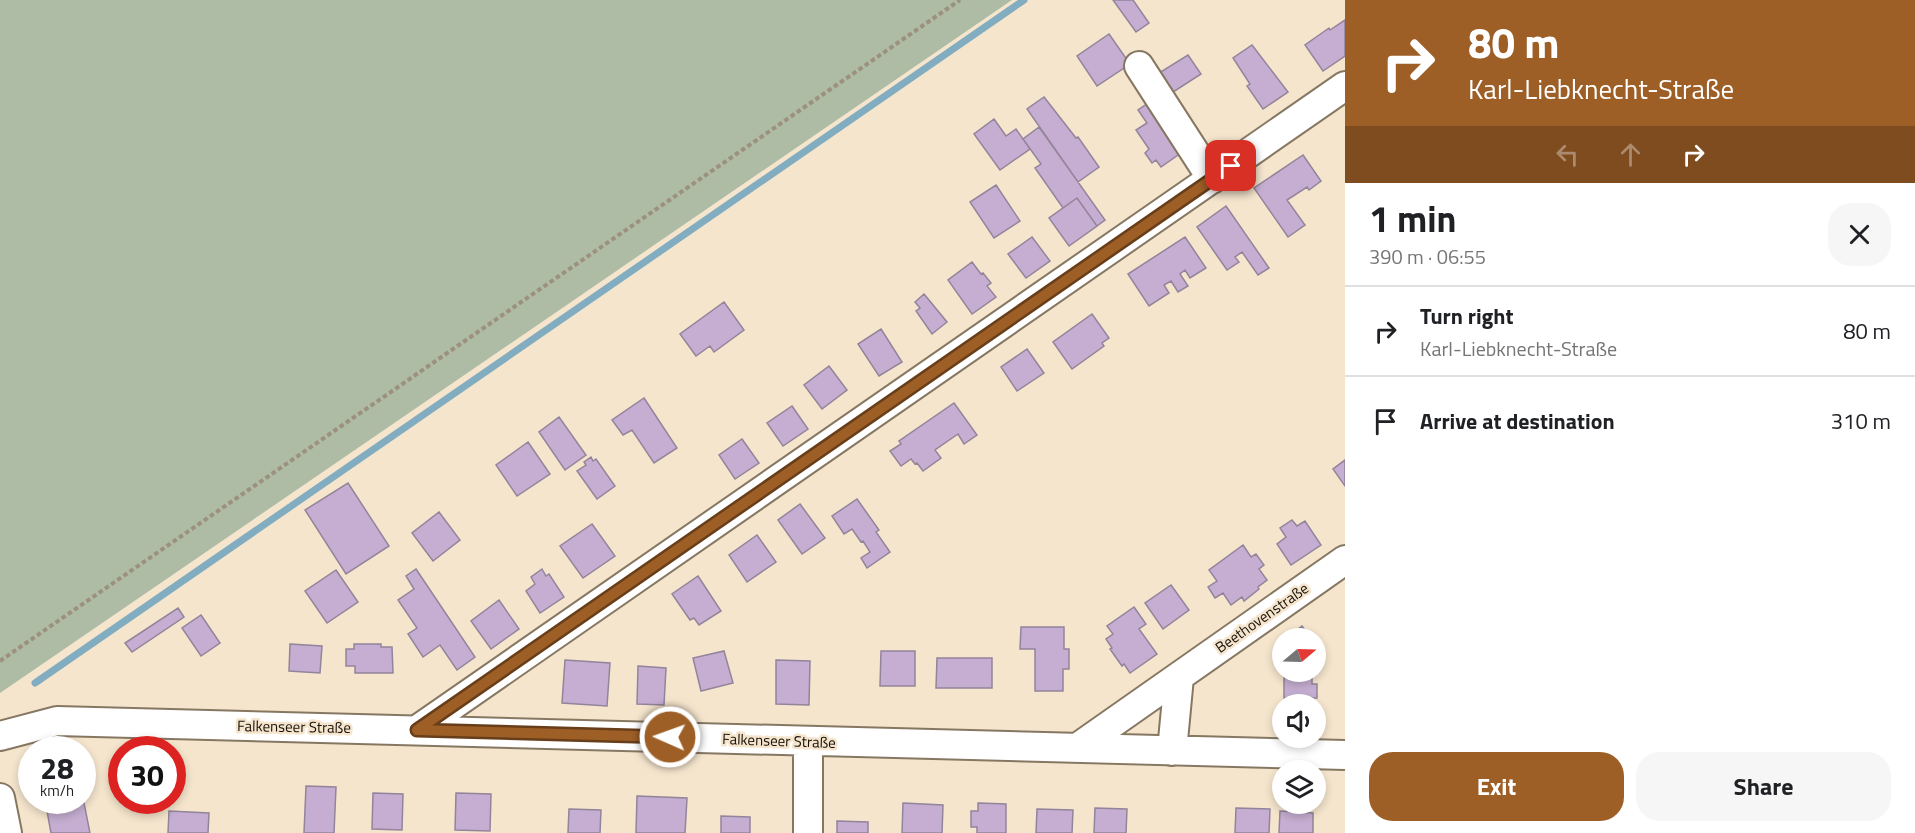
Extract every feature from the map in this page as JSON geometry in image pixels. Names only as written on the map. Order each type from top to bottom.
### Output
[{"type":"street","points":[[1139,66],[1212,179]]},
{"type":"street","points":[[417,730],[1345,86]]},
{"type":"street","name":"Beethovenstraße","points":[[1077,747],[1345,560]]},
{"type":"street","points":[[1172,751],[1179,677]]},
{"type":"street","name":"Falkenseer Straße","points":[[0,736],[57,721],[1345,755]]},
{"type":"street","points":[[808,742],[808,833]]},
{"type":"street","points":[[0,798],[7,833]]},
{"type":"path","points":[[0,662],[960,0]]},
{"type":"green space","points":[[0,0],[1012,0],[0,693]]},
{"type":"building","points":[[1113,0],[1133,0],[1149,23],[1136,32]]},
{"type":"building","points":[[1345,20],[1345,56],[1323,71],[1305,45]]},
{"type":"building","points":[[1109,34],[1130,64],[1097,86],[1077,56]]},
{"type":"building","points":[[1252,45],[1288,92],[1263,109],[1247,86],[1250,84],[1233,58]]},
{"type":"building","points":[[1188,55],[1201,74],[1164,98],[1151,78]]},
{"type":"building","points":[[1044,97],[1076,138],[1078,137],[1099,167],[1078,182],[1027,109]]},
{"type":"building","points":[[1151,101],[1185,150],[1161,167],[1156,160],[1152,163],[1145,153],[1149,149],[1136,130],[1147,123],[1138,110]]},
{"type":"building","points":[[994,119],[1006,136],[1016,129],[1030,149],[1000,170],[974,134]]},
{"type":"building","points":[[1039,127],[1105,220],[1097,226],[1077,198],[1063,208],[1035,168],[1041,164],[1023,139]]},
{"type":"building","points":[[1303,155],[1321,181],[1309,190],[1307,187],[1287,200],[1305,225],[1288,237],[1254,188]]},
{"type":"building","points":[[996,185],[1020,221],[994,238],[970,202]]},
{"type":"building","points":[[1077,198],[1097,226],[1069,246],[1049,218]]},
{"type":"building","points":[[1226,206],[1269,268],[1258,275],[1242,252],[1235,257],[1239,262],[1227,270],[1197,227]]},
{"type":"building","points":[[1032,237],[1050,261],[1026,278],[1008,254]]},
{"type":"building","points":[[1185,237],[1206,268],[1190,278],[1185,270],[1180,274],[1188,286],[1178,292],[1171,281],[1164,285],[1169,293],[1149,306],[1128,274]]},
{"type":"building","points":[[972,262],[991,283],[987,286],[996,297],[972,314],[948,280]]},
{"type":"building","points":[[924,294],[947,322],[932,334],[916,311],[920,308],[915,302]]},
{"type":"building","points":[[724,302],[744,330],[714,352],[710,346],[696,356],[680,334]]},
{"type":"building","points":[[1092,314],[1109,338],[1102,343],[1104,346],[1072,369],[1053,342]]},
{"type":"building","points":[[881,329],[902,362],[879,376],[858,344]]},
{"type":"building","points":[[1027,349],[1044,373],[1017,391],[1001,367]]},
{"type":"building","points":[[829,366],[847,390],[822,409],[804,385]]},
{"type":"building","points":[[644,398],[677,448],[654,463],[632,430],[623,435],[612,420]]},
{"type":"building","points":[[954,403],[977,435],[964,444],[958,434],[935,450],[941,458],[923,471],[911,459],[901,466],[890,451],[901,444],[899,441]]},
{"type":"building","points":[[792,406],[808,429],[783,446],[767,423]]},
{"type":"building","points":[[559,417],[586,455],[565,470],[539,432]]},
{"type":"building","points":[[742,439],[759,463],[735,479],[719,455]]},
{"type":"building","points":[[528,442],[550,474],[517,496],[496,465]]},
{"type":"building","points":[[591,457],[593,461],[596,459],[615,486],[597,499],[577,471],[586,465],[584,462]]},
{"type":"building","points":[[1345,460],[1345,486],[1333,469]]},
{"type":"building","points":[[348,483],[389,546],[346,574],[305,510]]},
{"type":"building","points":[[857,499],[879,530],[876,532],[890,552],[867,568],[861,558],[870,552],[863,541],[861,542],[852,529],[844,534],[832,516]]},
{"type":"building","points":[[800,504],[825,538],[802,554],[778,520]]},
{"type":"building","points":[[439,512],[460,540],[433,561],[412,533]]},
{"type":"building","points":[[1292,520],[1297,526],[1305,521],[1321,545],[1291,565],[1277,544],[1286,537],[1280,528]]},
{"type":"building","points":[[592,524],[615,556],[583,578],[560,546]]},
{"type":"building","points":[[757,535],[776,562],[747,582],[729,555]]},
{"type":"building","points":[[1243,545],[1251,557],[1256,554],[1264,565],[1259,569],[1267,580],[1244,601],[1242,597],[1231,605],[1223,593],[1215,598],[1208,587],[1217,581],[1209,570]]},
{"type":"building","points":[[416,569],[475,657],[457,670],[440,645],[423,657],[408,634],[417,628],[398,600],[414,589],[406,576]]},
{"type":"building","points":[[542,569],[546,576],[549,574],[564,597],[540,613],[526,591],[535,584],[531,577]]},
{"type":"building","points":[[336,570],[358,602],[327,623],[305,591]]},
{"type":"building","points":[[698,576],[721,611],[699,625],[694,618],[690,620],[672,594]]},
{"type":"building","points":[[1171,585],[1189,610],[1163,629],[1145,603]]},
{"type":"building","points":[[499,600],[519,629],[491,649],[471,621]]},
{"type":"building","points":[[1134,607],[1146,624],[1139,629],[1157,654],[1130,673],[1110,649],[1112,648],[1106,639],[1113,634],[1107,626]]},
{"type":"building","points":[[178,608],[184,617],[132,652],[125,643]]},
{"type":"building","points":[[201,615],[220,643],[201,656],[182,628]]},
{"type":"building","points":[[1021,627],[1064,627],[1064,649],[1069,649],[1069,669],[1063,669],[1063,691],[1035,691],[1035,649],[1020,649]]},
{"type":"building","points":[[290,644],[322,646],[320,673],[289,671]]},
{"type":"building","points":[[354,644],[381,644],[381,647],[392,647],[393,673],[355,673],[355,666],[346,666],[346,649],[354,649]]},
{"type":"building","points":[[724,651],[733,683],[701,691],[693,658]]},
{"type":"building","points":[[881,651],[915,651],[915,686],[880,686]]},
{"type":"building","points":[[937,658],[992,658],[992,688],[936,688]]},
{"type":"building","points":[[565,660],[610,663],[607,706],[562,703]]},
{"type":"building","points":[[776,660],[810,661],[809,705],[776,704]]},
{"type":"building","points":[[638,666],[666,668],[664,705],[637,704]]},
{"type":"building","points":[[1284,682],[1317,684],[1317,694],[1284,694]]},
{"type":"building","points":[[306,786],[336,787],[334,833],[304,833]]},
{"type":"building","points":[[373,793],[403,794],[402,830],[372,829]]},
{"type":"building","points":[[456,793],[491,794],[490,831],[455,830]]},
{"type":"building","points":[[637,796],[687,798],[685,833],[636,833]]},
{"type":"building","points":[[903,803],[943,805],[942,833],[902,833]]},
{"type":"building","points":[[978,803],[1006,804],[1006,833],[977,833],[977,827],[971,827],[971,811],[978,811]]},
{"type":"building","points":[[1095,808],[1127,809],[1126,833],[1094,833]]},
{"type":"building","points":[[1236,808],[1270,809],[1269,833],[1235,833]]},
{"type":"building","points":[[569,809],[601,810],[600,833],[568,833]]},
{"type":"building","points":[[1037,809],[1073,810],[1072,833],[1036,833]]},
{"type":"building","points":[[209,813],[208,833],[168,833],[169,814]]},
{"type":"building","points":[[48,814],[86,814],[90,833],[51,833]]},
{"type":"building","points":[[1280,814],[1313,814],[1313,833],[1279,833]]},
{"type":"building","points":[[721,816],[750,817],[750,833],[721,833]]},
{"type":"building","points":[[837,821],[868,822],[868,833],[837,833]]},
{"type":"waterway","points":[[35,683],[1024,0]]},
{"type":"route","points":[[670,737],[417,730],[1231,166]]}]
